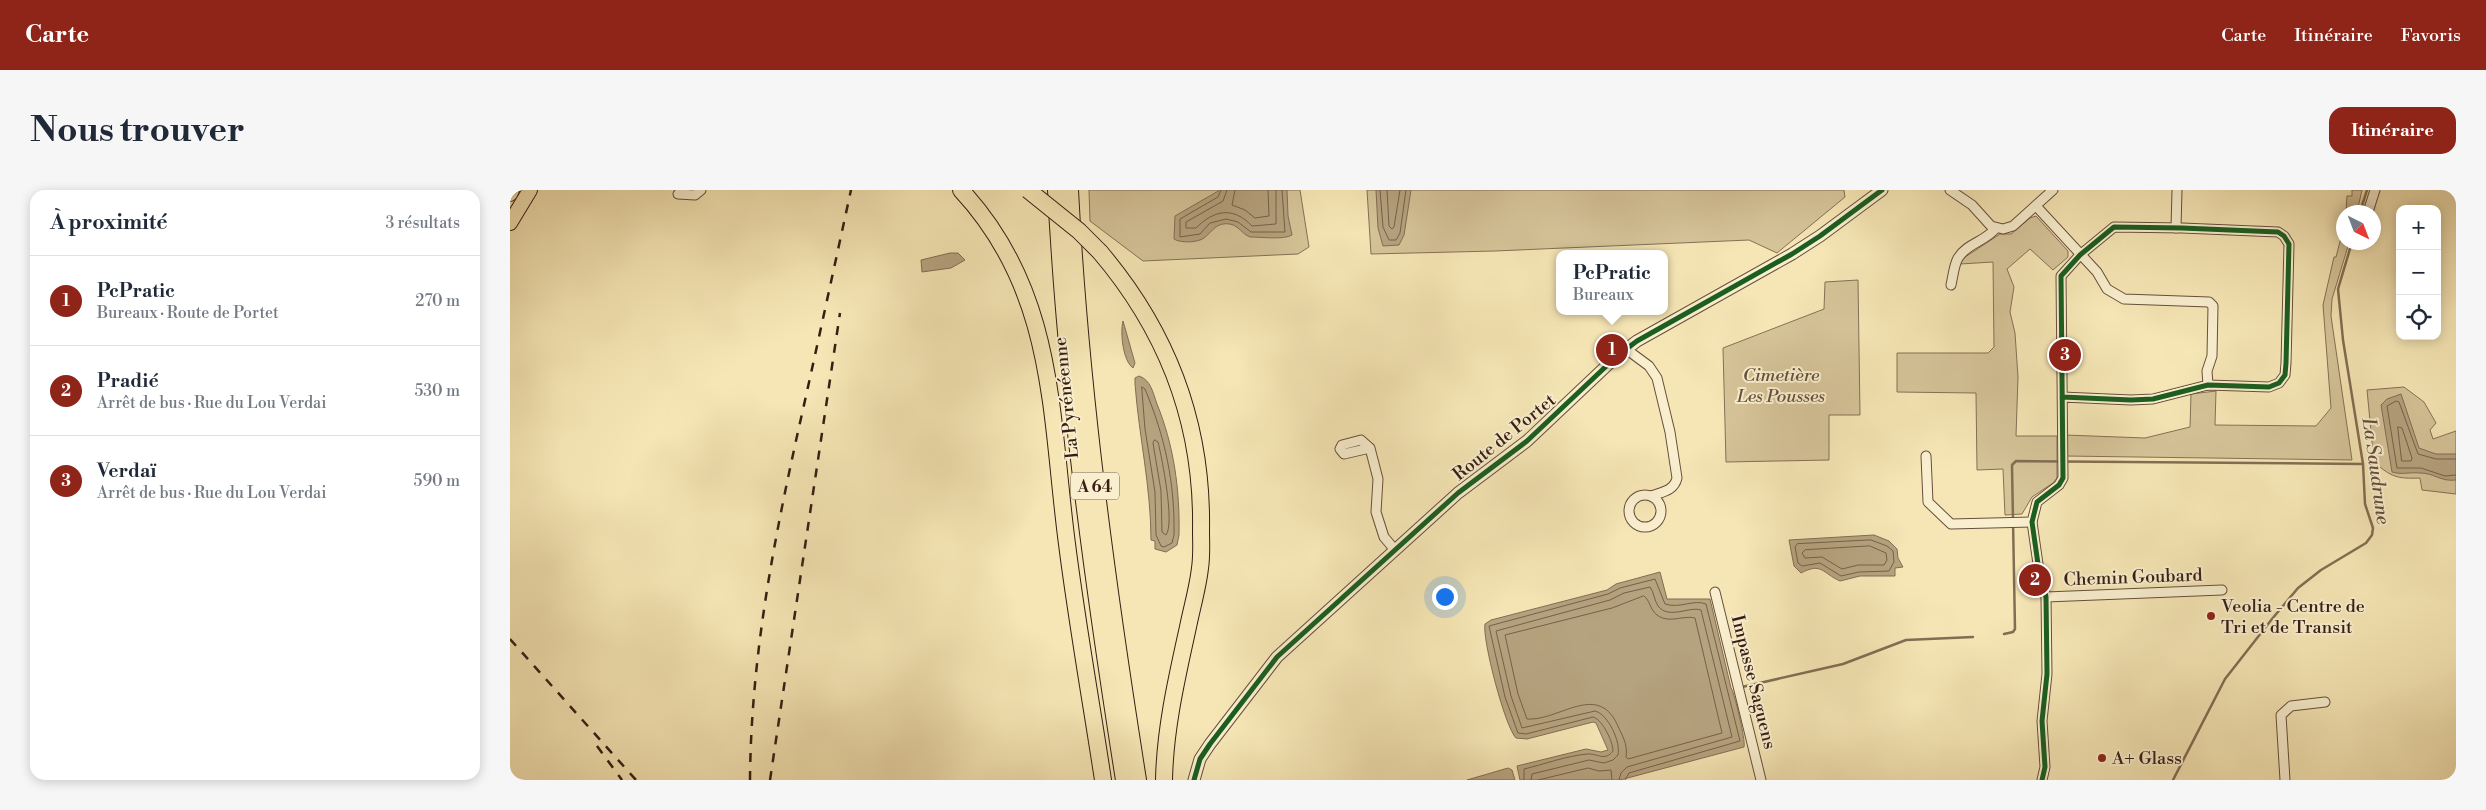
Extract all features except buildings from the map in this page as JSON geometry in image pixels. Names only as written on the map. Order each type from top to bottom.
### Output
[{"type":"highway","points":[[961,190],[985,219],[1009,256],[1027,296],[1043,347],[1083,661],[1102,780]]},
{"type":"highway","points":[[1028,190],[1072,225],[1100,252],[1120,276],[1168,356],[1183,396],[1194,439],[1202,498],[1200,567],[1171,713],[1164,780]]},
{"type":"highway","name":"La Pyrénéenne","points":[[1056,190],[1064,322],[1084,509],[1124,780]]},
{"type":"highway","name":"La Pyrénéenne","points":[[1070,190],[1088,424],[1116,642],[1138,780]]},
{"type":"main road","points":[[510,194],[512,190]]},
{"type":"main road","points":[[510,223],[530,190]]},
{"type":"street","points":[[678,194],[695,195],[701,190]]},
{"type":"street","name":"Route de Portet","points":[[1194,780],[1200,759],[1277,657],[1458,493],[1544,427],[1626,349],[1792,254],[1820,236],[1882,190]]},
{"type":"street","points":[[1952,190],[1972,205],[1990,226],[2003,229],[2013,226],[2053,190]]},
{"type":"street","points":[[2177,190],[2179,228]]},
{"type":"street","points":[[2370,205],[2375,190]]},
{"type":"street","points":[[2036,206],[2097,272],[2107,289],[2124,299],[2209,302],[2212,306],[2212,356],[2207,372],[2208,385]]},
{"type":"street","points":[[1951,285],[1957,259],[1961,253],[1989,235],[1996,228]]},
{"type":"street","points":[[2042,780],[2045,767],[2042,721],[2047,674],[2046,597],[2039,571],[2032,522],[2037,502],[2059,485],[2063,478],[2064,470],[2062,397],[2061,276],[2080,255],[2114,228],[2179,228],[2278,232],[2284,236],[2289,244],[2285,375],[2279,384],[2269,387],[2208,385],[2153,398],[2131,400],[2062,397]]},
{"type":"street","points":[[1626,349],[1654,371],[1670,432],[1677,478],[1676,484],[1671,489],[1651,496]]},
{"type":"street","points":[[1370,448],[1378,479],[1376,512],[1384,537],[1394,550]]},
{"type":"street","points":[[1926,456],[1928,502],[1951,524],[2032,522]]},
{"type":"street","name":"Chemin Goubard","points":[[2046,597],[2222,590]]},
{"type":"street","name":"Impasse Saguens","points":[[1715,592],[1761,780]]},
{"type":"street","points":[[2285,780],[2281,715],[2291,706],[2325,702]]},
{"type":"street","points":[[2045,767],[2051,780]]},
{"type":"green space","points":[[1089,190],[1300,190],[1309,247],[1298,254],[1143,261],[1090,221]]},
{"type":"green space","points":[[1367,190],[1844,190],[1845,197],[1777,253],[1749,240],[1495,251],[1371,254]]},
{"type":"green space","points":[[2352,190],[2362,190],[2359,205],[2346,205],[2347,196],[2352,196]]},
{"type":"green space","points":[[2036,216],[2068,251],[2068,257],[2053,270],[2030,249],[2007,269],[2014,287],[2010,312],[2015,333],[2018,377],[2016,436],[2057,436],[2057,478],[2053,483],[2032,497],[2022,514],[2005,515],[2003,469],[1977,470],[1976,393],[1897,392],[1897,353],[1988,353],[1994,347],[1993,262],[1960,264],[1959,261],[2000,234],[2011,234],[2030,218]]},
{"type":"green space","points":[[2338,250],[2347,250],[2332,299],[2331,316],[2352,460],[2065,456],[2065,435],[2145,438],[2190,427],[2191,394],[2216,391],[2215,425],[2316,426],[2331,408],[2323,305],[2334,257],[2336,257]]},
{"type":"green space","name":"Cimetière Les Pousses","points":[[1858,280],[1860,415],[1829,415],[1829,460],[1726,462],[1723,348],[1824,309],[1825,282]]},
{"type":"green space","points":[[2404,387],[2424,402],[2436,423],[2430,430],[2433,439],[2456,431],[2456,494],[2422,490],[2420,478],[2395,476],[2374,462],[2367,390]]},
{"type":"water","points":[[1220,190],[1287,190],[1288,216],[1292,235],[1278,238],[1250,237],[1233,225],[1221,224],[1204,238],[1197,241],[1184,242],[1174,239],[1175,216]]},
{"type":"water","points":[[1376,190],[1411,190],[1404,235],[1399,245],[1383,246],[1378,228]]},
{"type":"water","points":[[958,253],[965,260],[951,268],[922,272],[921,260]]},
{"type":"water","points":[[1123,321],[1135,363],[1133,368],[1127,359],[1123,346]]},
{"type":"water","points":[[1139,376],[1149,384],[1153,391],[1168,436],[1175,468],[1179,535],[1177,545],[1166,552],[1155,549],[1155,541],[1151,540],[1147,481],[1135,384],[1135,378]]},
{"type":"water","points":[[2401,394],[2419,448],[2436,454],[2456,454],[2456,480],[2446,480],[2425,473],[2392,472],[2381,405],[2387,399]]},
{"type":"water","points":[[1874,535],[1889,541],[1897,549],[1898,558],[1903,567],[1895,568],[1895,576],[1860,576],[1840,581],[1822,570],[1813,568],[1801,573],[1794,566],[1789,540]]},
{"type":"water","points":[[1660,572],[1667,599],[1710,599],[1735,698],[1744,747],[1620,780],[1520,780],[1517,766],[1586,749],[1601,752],[1608,750],[1596,723],[1593,722],[1527,739],[1516,738],[1506,718],[1495,682],[1487,647],[1485,624],[1491,620],[1607,590],[1616,584]]},
{"type":"water","points":[[1508,768],[1512,770],[1515,780],[1467,780]]},
{"type":"waterway","name":"La Saudrune","points":[[2362,205],[2367,190]]},
{"type":"waterway","name":"La Saudrune","points":[[2173,780],[2225,679],[2272,619],[2298,588],[2321,570],[2366,543],[2372,535],[2373,528],[2365,504],[2363,464],[2343,340],[2338,289],[2350,250]]},
{"type":"waterway","points":[[2004,634],[2013,632],[2015,629],[2012,465],[2016,461],[2363,464]]},
{"type":"waterway","points":[[1742,687],[1843,664],[1906,640],[1973,637]]},
{"type":"railway","points":[[750,780],[755,683],[776,539],[851,190]]},
{"type":"railway","points":[[770,780],[840,313]]},
{"type":"railway","points":[[510,639],[636,780]]},
{"type":"railway","points":[[597,746],[622,780]]},
{"type":"cycle path","points":[[1194,780],[1200,759],[1210,744],[1277,657],[1458,493],[1527,441],[1617,356],[1637,341],[1792,254],[1820,236],[1882,190]]},
{"type":"cycle path","points":[[2042,780],[2045,767],[2042,721],[2047,674],[2046,597],[2039,571],[2032,522],[2037,502],[2059,485],[2063,478],[2061,276],[2080,255],[2114,227],[2278,232],[2284,236],[2289,244],[2286,363],[2285,375],[2279,383],[2269,387],[2208,385],[2153,399],[2131,400],[2062,397]]},
{"type":"place","name":"PcPratic","points":[[1612,350]]},
{"type":"place","name":"Verdaï","points":[[2065,355]]},
{"type":"place","name":"Pradié","points":[[2035,580]]},
{"type":"place","name":"Veolia - Centre de Tri et de Transit","points":[[2211,616]]},
{"type":"place","name":"A+ Glass","points":[[2102,758]]}]
